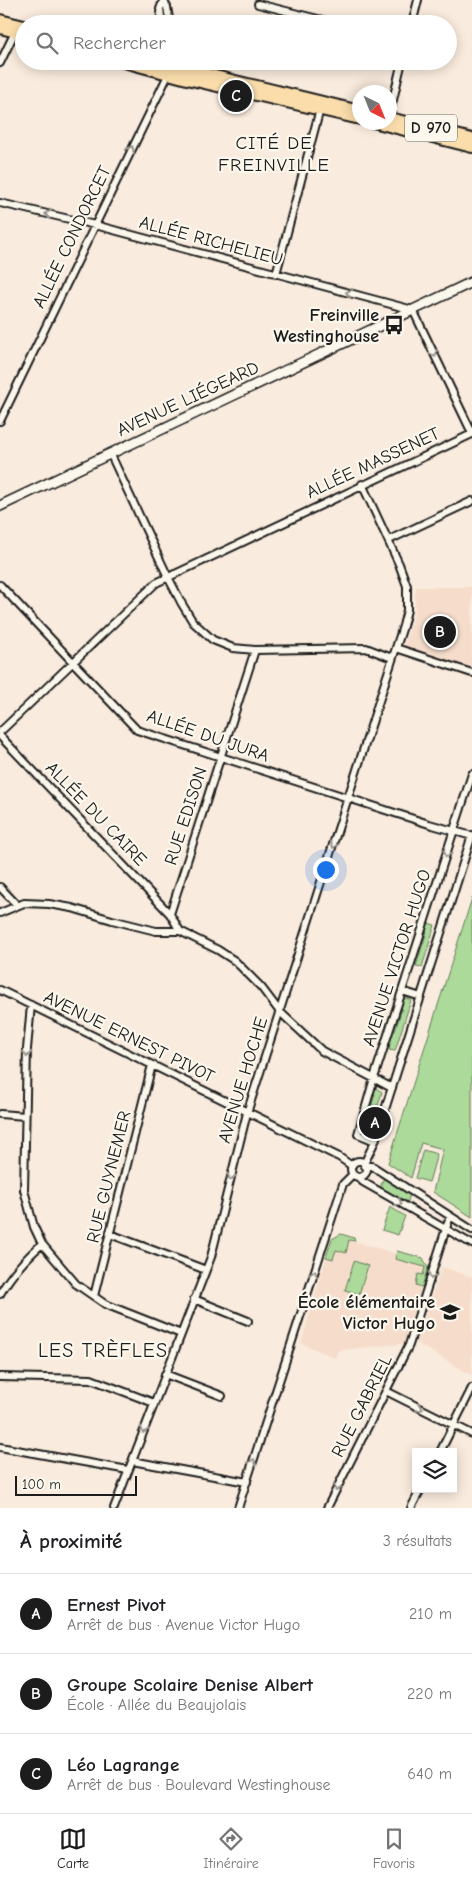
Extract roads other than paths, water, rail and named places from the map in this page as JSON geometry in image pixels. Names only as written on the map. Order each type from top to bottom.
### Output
[{"type":"main road","points":[[0,20],[15,28]]},
{"type":"main road","points":[[0,28],[15,30]]},
{"type":"main road","points":[[185,70],[352,117]]},
{"type":"main road","points":[[188,70],[352,109]]},
{"type":"main road","name":"D 970","points":[[397,120],[472,138]]},
{"type":"main road","name":"D 970","points":[[397,128],[472,147]]},
{"type":"street","points":[[414,15],[418,0]]},
{"type":"street","points":[[161,15],[160,9],[163,1]]},
{"type":"street","points":[[163,1],[167,7],[168,15]]},
{"type":"street","points":[[258,4],[302,15]]},
{"type":"street","points":[[0,63],[15,40]]},
{"type":"street","name":"ALLÉE CONDORCET","points":[[0,421],[2,410],[95,225],[169,70]]},
{"type":"street","points":[[396,85],[400,70]]},
{"type":"street","points":[[276,274],[320,109]]},
{"type":"street","name":"ALLÉE RICHELIEU","points":[[0,203],[95,225],[413,310]]},
{"type":"street","name":"AVENUE LIÉGEARD","points":[[0,506],[472,282]]},
{"type":"street","points":[[413,310],[472,434]]},
{"type":"street","name":"ALLÉE MASSENET","points":[[0,732],[156,583],[362,484],[472,434]]},
{"type":"street","points":[[110,453],[168,577],[194,622],[213,640],[233,648],[255,650],[366,648],[392,658]]},
{"type":"street","name":"AVENUE HOCHE","points":[[114,1508],[213,1249],[247,1113],[349,798],[407,610],[407,586],[389,540],[362,484]]},
{"type":"street","points":[[389,540],[472,501]]},
{"type":"street","name":"ALLÉE DU JURA","points":[[0,585],[137,730],[429,824],[472,835]]},
{"type":"street","points":[[396,648],[472,673]]},
{"type":"street","name":"RUE EDISON","points":[[170,914],[255,650]]},
{"type":"street","name":"ALLÉE DU CAIRE","points":[[0,736],[170,914]]},
{"type":"street","name":"AVENUE VICTOR HUGO","points":[[375,1141],[358,1134],[374,1078],[472,774]]},
{"type":"street","name":"AVENUE VICTOR HUGO","points":[[365,1165],[375,1141],[472,835]]},
{"type":"street","points":[[0,887],[17,905]]},
{"type":"street","points":[[0,914],[17,905],[34,903],[58,905],[156,931],[180,931],[218,950],[235,962],[254,980],[280,1012],[322,1050],[392,1088]]},
{"type":"street","points":[[170,914],[180,931]]},
{"type":"street","name":"AVENUE ERNEST PIVOT","points":[[0,990],[339,1157],[352,1166]]},
{"type":"street","points":[[402,991],[421,997]]},
{"type":"street","points":[[31,1005],[27,1049],[24,1190],[34,1227],[42,1244],[76,1284],[105,1304],[181,1334]]},
{"type":"street","name":"RUE GUYNEMER","points":[[94,1296],[152,1065]]},
{"type":"street","points":[[0,1114],[25,1116]]},
{"type":"street","points":[[472,1230],[372,1166],[357,1162],[352,1166],[351,1171],[363,1182],[472,1244]]},
{"type":"street","points":[[238,1508],[343,1184],[356,1175],[365,1173],[365,1165]]},
{"type":"street","name":"RUE GABRIEL","points":[[327,1508],[409,1345],[450,1216]]},
{"type":"street","points":[[110,1234],[206,1270]]},
{"type":"street","points":[[0,1294],[9,1278],[26,1258],[42,1244]]},
{"type":"street","points":[[194,1299],[248,1321]]},
{"type":"street","points":[[165,1374],[222,1396]]},
{"type":"street","points":[[0,1377],[91,1379],[154,1403]]},
{"type":"street","points":[[442,1448],[472,1388]]},
{"type":"street","points":[[386,1391],[472,1434]]},
{"type":"street","points":[[0,1447],[128,1470]]},
{"type":"street","points":[[132,1461],[247,1482]]},
{"type":"street","points":[[411,1508],[419,1493]]},
{"type":"place","name":"Léo Lagrange","points":[[236,96]]},
{"type":"place","name":"Freinville Westinghouse","points":[[394,325]]},
{"type":"place","name":"Groupe Scolaire Denise Albert","points":[[440,632]]},
{"type":"place","name":"Ernest Pivot","points":[[375,1123]]},
{"type":"place","name":"École élémentaire Victor Hugo","points":[[450,1312]]},
{"type":"district","name":"CITÉ DE FREINVILLE","points":[[274,154]]},
{"type":"district","name":"LES TRÈFLES","points":[[103,1350]]}]
